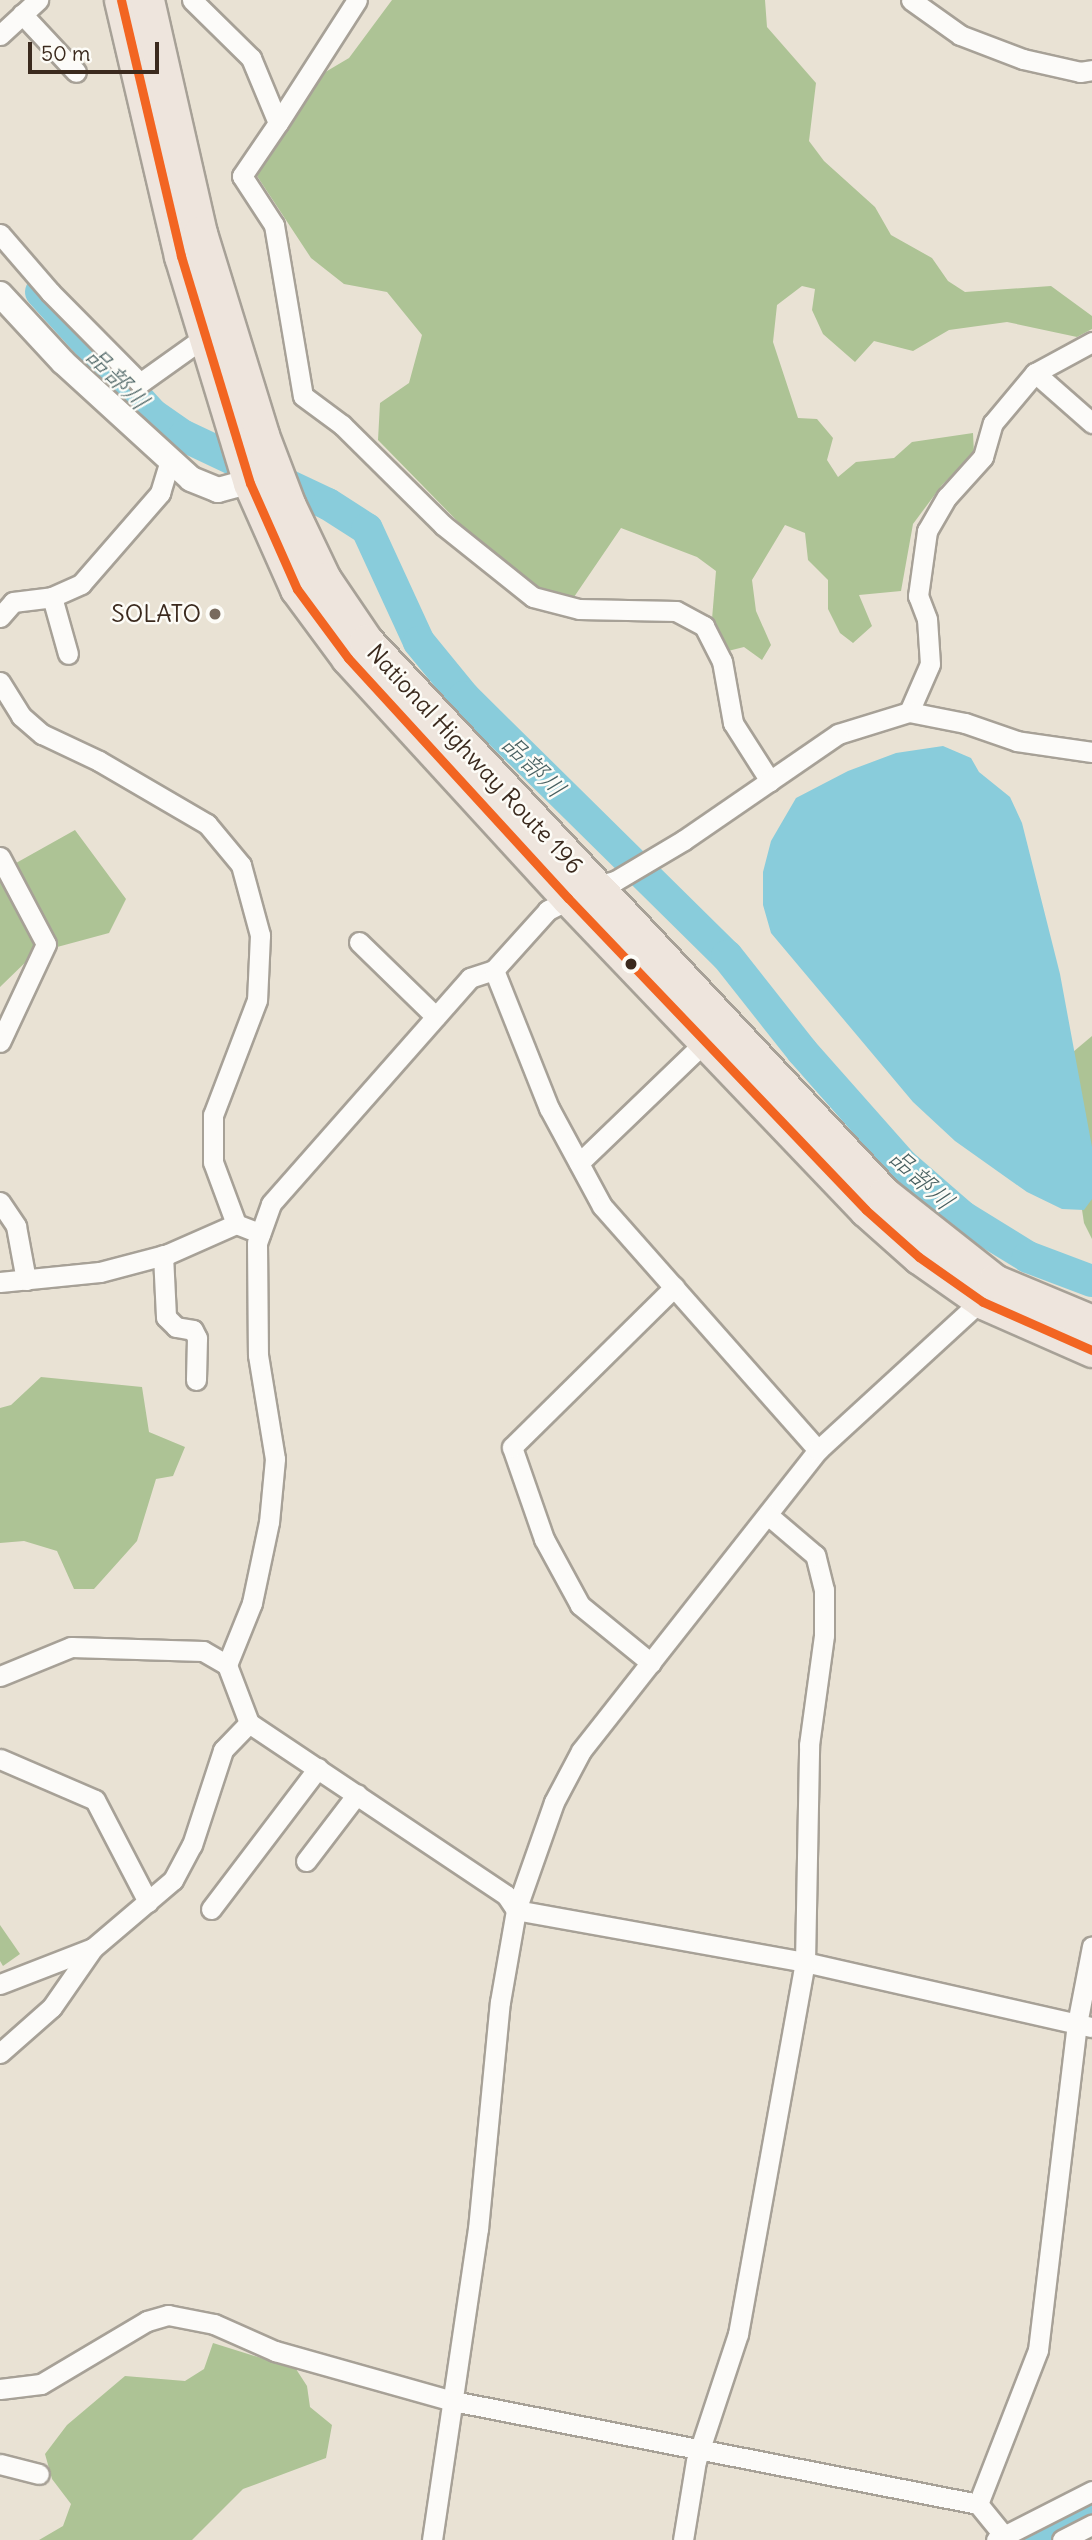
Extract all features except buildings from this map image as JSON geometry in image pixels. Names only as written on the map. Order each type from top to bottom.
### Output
[{"type":"highway","name":"National Highway Route 196","points":[[121,0],[181,256],[237,439],[259,476],[289,506],[324,579],[366,641],[580,892]]},
{"type":"highway","name":"National Highway Route 196","points":[[147,0],[259,476],[298,589],[348,658],[580,892],[714,1033],[866,1210],[919,1257],[1092,1350]]},
{"type":"highway","name":"National Highway Route 196","points":[[988,1292],[1092,1322]]},
{"type":"street","points":[[0,35],[38,0]]},
{"type":"street","points":[[192,0],[251,58],[278,123]]},
{"type":"street","points":[[357,0],[242,176],[274,225],[303,396],[342,425],[443,525],[533,597],[579,609],[676,611],[704,626],[722,661],[733,723],[770,781]]},
{"type":"street","points":[[911,0],[960,35],[1023,59],[1080,72],[1092,70]]},
{"type":"street","points":[[22,14],[76,72]]},
{"type":"street","points":[[0,234],[50,292],[140,383],[206,336]]},
{"type":"street","points":[[4,306],[170,461],[205,487],[218,490],[259,476]]},
{"type":"street","points":[[909,712],[930,664],[927,619],[918,596],[927,531],[947,497],[983,457],[993,423],[1035,373],[1092,342]]},
{"type":"street","points":[[1035,373],[1092,423]]},
{"type":"street","points":[[0,617],[13,602],[52,597],[81,584],[160,492],[170,461]]},
{"type":"street","points":[[52,597],[68,654]]},
{"type":"street","points":[[0,682],[20,716],[41,734],[99,761],[207,824],[241,864],[260,935],[257,1000],[214,1115],[213,1162],[236,1224]]},
{"type":"street","points":[[227,1665],[252,1603],[269,1522],[275,1459],[258,1355],[260,1233],[271,1204],[470,978],[494,970],[548,910],[580,892],[626,874],[838,734],[909,712],[965,723],[1017,741],[1092,752]]},
{"type":"street","points":[[0,857],[46,944],[0,1042]]},
{"type":"street","points":[[359,942],[436,1017]]},
{"type":"street","points":[[494,970],[549,1108],[603,1206],[818,1450]]},
{"type":"street","points":[[579,1164],[714,1033]]},
{"type":"street","points":[[0,1202],[16,1226],[26,1280]]},
{"type":"street","points":[[0,1282],[100,1272],[163,1255],[236,1224],[260,1233]]},
{"type":"street","points":[[163,1255],[166,1317],[176,1327],[193,1330],[197,1338],[196,1380]]},
{"type":"street","points":[[651,1663],[580,1605],[544,1539],[512,1447],[674,1287]]},
{"type":"street","points":[[432,2540],[478,2229],[500,2002],[516,1910],[554,1802],[576,1761],[818,1450],[988,1292]]},
{"type":"street","points":[[683,2540],[700,2449],[738,2334],[805,1962],[809,1745],[824,1635],[824,1590],[815,1555],[768,1515]]},
{"type":"street","points":[[0,1676],[71,1647],[203,1651],[227,1665],[249,1723],[506,1895],[516,1910],[805,1962],[1084,2025]]},
{"type":"street","points":[[0,2053],[52,2007],[93,1948],[173,1880],[186,1857],[223,1750],[249,1723]]},
{"type":"street","points":[[0,1759],[95,1800],[148,1902]]},
{"type":"street","points":[[211,1909],[318,1768]]},
{"type":"street","points":[[306,1861],[357,1794]]},
{"type":"street","points":[[978,2504],[1038,2350],[1084,2025],[1092,1946]]},
{"type":"street","points":[[0,1984],[93,1948]]},
{"type":"street","points":[[0,2389],[41,2384],[147,2320],[168,2315],[214,2324],[275,2351],[453,2401],[978,2504],[1000,2538],[1092,2491]]},
{"type":"street","points":[[0,2464],[12,2471],[39,2474]]},
{"type":"street","points":[[1062,2540],[1092,2525]]},
{"type":"green space","points":[[392,0],[765,0],[767,27],[816,83],[809,141],[824,161],[875,207],[891,235],[932,258],[948,281],[965,292],[1051,286],[1092,316],[1092,329],[1077,337],[1007,322],[949,330],[913,351],[874,341],[855,362],[823,334],[812,310],[815,289],[802,286],[777,305],[773,342],[798,418],[817,419],[833,438],[827,460],[838,477],[856,462],[894,458],[912,442],[973,433],[974,454],[942,485],[913,524],[901,591],[859,595],[872,626],[853,643],[840,633],[828,609],[828,580],[808,560],[805,533],[785,525],[752,580],[756,611],[771,645],[762,660],[744,647],[728,651],[712,619],[716,571],[697,557],[621,528],[574,597],[538,589],[468,532],[378,440],[380,403],[409,383],[422,335],[387,292],[344,284],[311,258],[257,176],[290,126],[295,90],[349,58]]},
{"type":"green space","points":[[75,830],[126,899],[109,933],[35,953],[0,987],[0,872]]},
{"type":"green space","points":[[1092,1036],[1092,1239],[1084,1223],[1060,1063]]},
{"type":"green space","points":[[41,1377],[142,1387],[149,1432],[185,1447],[173,1476],[156,1479],[137,1541],[94,1589],[74,1589],[57,1551],[24,1541],[0,1543],[0,1408],[11,1405]]},
{"type":"green space","points":[[0,1925],[20,1954],[3,1966],[0,1961]]},
{"type":"green space","points":[[213,2343],[296,2369],[307,2386],[310,2407],[332,2425],[326,2458],[243,2489],[192,2540],[39,2540],[63,2526],[71,2504],[52,2479],[45,2454],[67,2425],[125,2376],[185,2381],[204,2369]]},
{"type":"water","points":[[943,746],[971,758],[979,772],[1010,797],[1022,823],[1060,974],[1092,1147],[1092,1199],[1084,1210],[1062,1209],[1027,1192],[955,1141],[913,1102],[771,933],[763,905],[763,872],[771,841],[796,798],[848,771],[896,753]]},
{"type":"waterway","name":"品部川","points":[[41,292],[152,414],[184,436],[328,504],[367,529],[419,642],[464,697],[727,956],[802,1051],[902,1164],[963,1217],[1028,1257],[1092,1281]]},
{"type":"waterway","points":[[1037,2540],[1092,2511]]},
{"type":"transit line","points":[[121,0],[181,256],[250,483],[297,589],[348,658],[568,898],[866,1210],[919,1257],[983,1302],[1092,1350]]},
{"type":"place","name":"SOLATO","points":[[215,614]]}]
